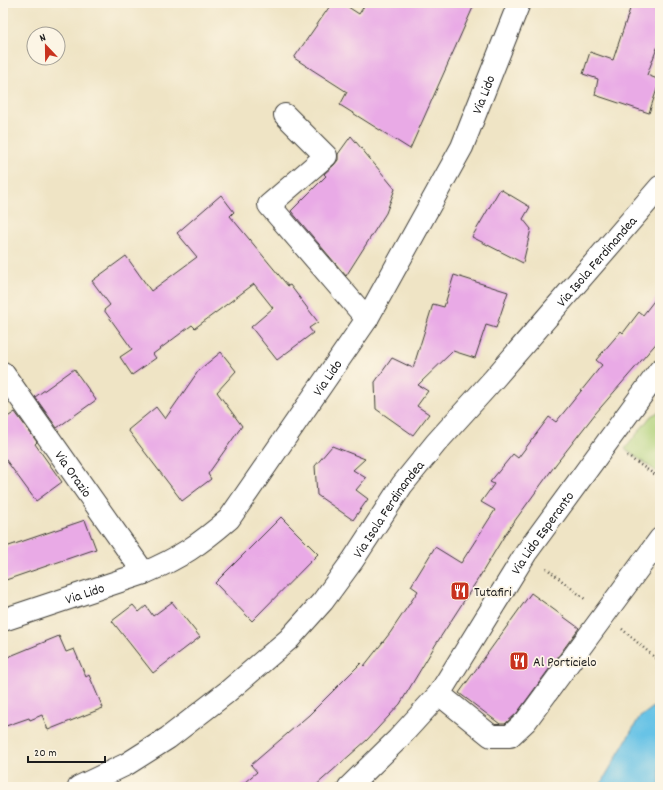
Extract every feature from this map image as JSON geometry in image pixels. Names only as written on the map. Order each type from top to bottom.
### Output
[{"type":"street","name":"Via Lido","points":[[3,620],[144,573],[167,563],[188,552],[229,518],[367,319],[462,147],[519,3]]},
{"type":"street","points":[[285,115],[326,156],[269,205],[367,319]]},
{"type":"street","name":"Via Isola Ferdinandea","points":[[79,787],[127,764],[168,738],[226,693],[289,639],[323,601],[402,485],[436,443],[494,380],[660,187]]},
{"type":"street","name":"Via Lido Esperanto","points":[[349,787],[398,739],[438,694],[526,553],[660,370]]},
{"type":"street","name":"Via Orazio","points":[[3,373],[144,573]]},
{"type":"street","points":[[438,694],[491,736],[510,736],[526,721],[660,539]]},
{"type":"path","points":[[606,442],[660,478]]},
{"type":"green space","points":[[660,411],[660,474],[625,449],[651,416]]},
{"type":"water","points":[[660,702],[660,787],[599,787],[639,718]]},
{"type":"building","points":[[332,3],[342,3],[359,14],[366,3],[475,3],[410,149],[340,105],[347,92],[294,58]]},
{"type":"building","points":[[632,3],[660,3],[660,40],[647,75],[660,80],[649,113],[595,95],[598,79],[583,74],[590,52],[613,60]]},
{"type":"building","points":[[351,136],[395,189],[386,213],[346,276],[291,211],[326,176],[324,174],[338,160],[338,154]]},
{"type":"building","points":[[500,189],[530,207],[523,219],[531,229],[523,263],[472,237]]},
{"type":"building","points":[[221,195],[234,212],[230,216],[288,286],[290,285],[318,322],[309,328],[313,333],[277,360],[251,327],[273,308],[254,284],[195,328],[192,325],[153,354],[156,358],[132,375],[120,357],[132,349],[104,310],[110,305],[92,281],[126,256],[151,291],[197,257],[177,233]]},
{"type":"building","points":[[454,275],[508,292],[496,328],[486,325],[475,358],[453,351],[418,385],[428,391],[417,406],[429,414],[413,435],[376,409],[375,382],[392,358],[413,368],[433,304],[444,307]]},
{"type":"building","points":[[660,293],[660,339],[595,414],[556,464],[506,533],[400,704],[367,740],[314,787],[239,787],[257,772],[251,765],[309,715],[361,663],[364,666],[390,633],[418,591],[411,586],[435,547],[461,563],[495,510],[481,502],[494,484],[490,482],[513,454],[518,458],[549,417],[556,422],[602,365],[596,360],[621,331],[623,333],[639,312],[643,315]]},
{"type":"building","points":[[221,352],[236,371],[217,392],[242,426],[208,474],[211,479],[182,501],[128,430],[156,407],[165,419],[199,370]]},
{"type":"building","points":[[74,369],[96,400],[57,428],[35,397]]},
{"type":"building","points":[[15,412],[37,442],[35,444],[62,482],[36,501],[3,456],[3,420]]},
{"type":"building","points":[[332,446],[365,459],[353,470],[366,478],[356,490],[368,499],[353,520],[317,495],[315,466]]},
{"type":"building","points":[[281,517],[318,554],[252,621],[215,583]]},
{"type":"building","points":[[85,520],[96,549],[3,581],[3,548]]},
{"type":"building","name":"Al Porticielo","points":[[531,593],[579,628],[517,713],[505,724],[500,724],[459,693]]},
{"type":"building","points":[[172,602],[200,637],[153,673],[112,621],[133,605],[139,612],[146,606],[153,616]]},
{"type":"building","points":[[59,636],[66,652],[74,649],[86,677],[89,675],[103,708],[48,730],[42,715],[30,720],[29,718],[3,727],[3,659]]},
{"type":"place","name":"Tutafiri","points":[[460,591]]},
{"type":"place","name":"Al Porticielo","points":[[519,661]]}]
